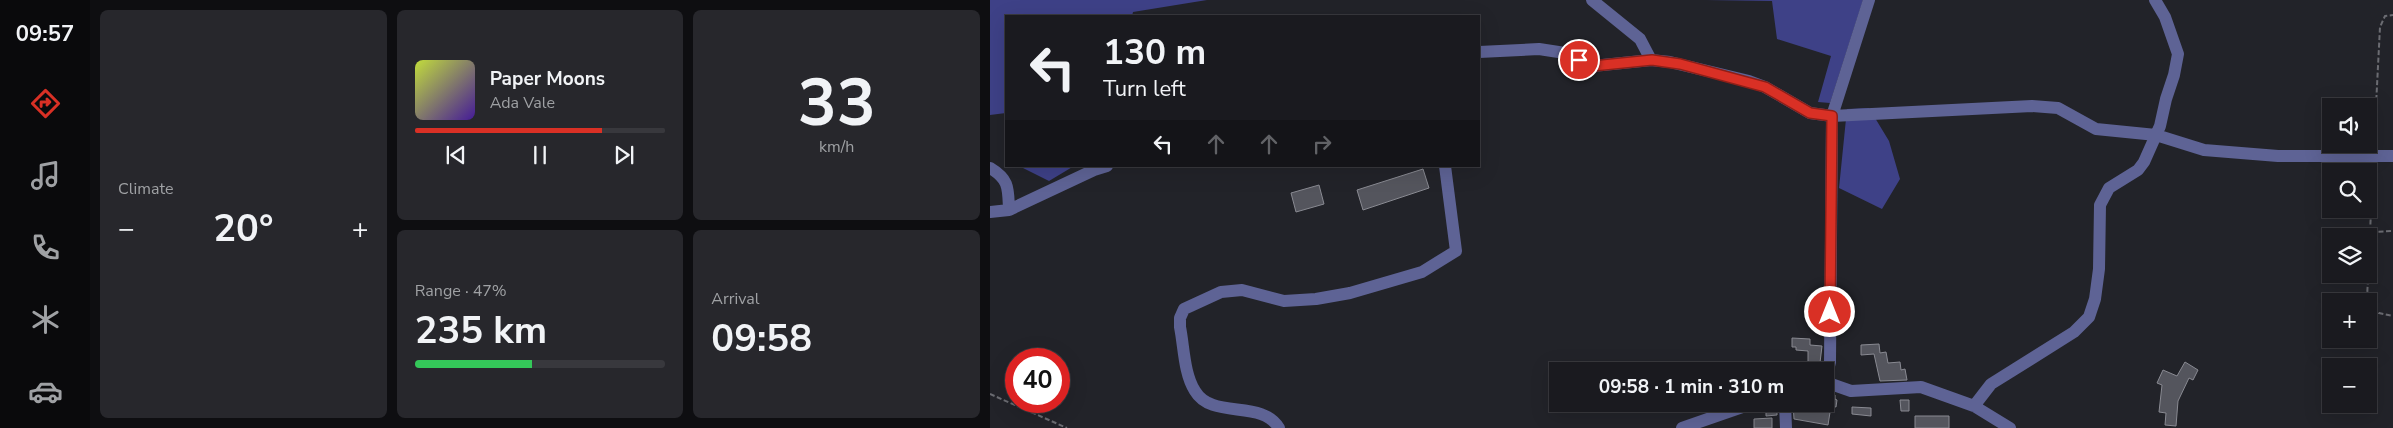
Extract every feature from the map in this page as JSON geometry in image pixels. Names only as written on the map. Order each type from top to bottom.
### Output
[{"type":"street","points":[[1592,0],[1640,39],[1652,60]]},
{"type":"street","points":[[1830,362],[1832,116],[1869,0]]},
{"type":"street","points":[[1974,406],[1991,384],[2074,332],[2089,317],[2095,299],[2099,268],[2100,204],[2109,188],[2138,170],[2144,162],[2160,126],[2178,54],[2165,17],[2155,0]]},
{"type":"street","points":[[1480,52],[1539,48],[1565,53],[1593,66],[1652,60],[1683,65],[1749,81],[1765,87],[1810,113],[1832,116],[2032,106],[2058,108],[2096,130],[2156,135],[2204,150],[2278,156],[2393,156]]},
{"type":"street","points":[[990,212],[1008,210],[1104,167]]},
{"type":"street","points":[[1279,428],[1275,421],[1262,414],[1225,408],[1205,400],[1196,393],[1190,383],[1180,327],[1180,318],[1184,309],[1221,292],[1242,290],[1284,301],[1316,299],[1350,293],[1430,268],[1456,250],[1445,167]]},
{"type":"street","points":[[990,168],[999,174],[1008,185],[1008,210]]},
{"type":"street","points":[[1834,385],[1851,391],[1921,387],[1974,406],[2010,428]]},
{"type":"street","points":[[1682,428],[1729,412]]},
{"type":"street","points":[[1785,412],[1786,428]]},
{"type":"path","points":[[2371,228],[2380,27],[2385,16],[2393,15]]},
{"type":"path","points":[[2377,232],[2393,231]]},
{"type":"path","points":[[2368,283],[2367,299],[2379,314],[2393,316]]},
{"type":"path","points":[[990,394],[1067,428]]},
{"type":"shaded area","points":[[990,0],[1207,0],[1133,12],[1132,15],[1005,15],[1005,113],[990,115]]},
{"type":"shaded area","points":[[1706,0],[1863,0],[1830,103],[1818,102],[1831,56],[1777,39],[1772,1]]},
{"type":"shaded area","points":[[1869,108],[1889,141],[1900,179],[1882,209],[1839,188],[1847,109]]},
{"type":"shaded area","points":[[1021,167],[1072,167],[1049,181]]},
{"type":"building","points":[[1423,169],[1429,188],[1363,210],[1357,190]]},
{"type":"building","points":[[1319,185],[1324,204],[1296,212],[1291,193]]},
{"type":"building","points":[[1792,338],[1810,339],[1810,345],[1822,346],[1820,362],[1808,362],[1808,351],[1796,350],[1796,347],[1792,347]]},
{"type":"building","points":[[1879,344],[1880,353],[1886,352],[1888,363],[1900,362],[1901,370],[1905,369],[1907,380],[1880,381],[1874,354],[1861,355],[1861,345]]},
{"type":"building","points":[[2185,362],[2198,370],[2193,380],[2189,378],[2178,401],[2176,426],[2165,425],[2166,413],[2159,412],[2162,385],[2157,383],[2163,370],[2177,376]]},
{"type":"building","points":[[1834,395],[1837,400],[1836,407],[1834,407]]},
{"type":"building","points":[[1900,400],[1909,400],[1909,411],[1901,411]]},
{"type":"building","points":[[1852,407],[1871,408],[1871,416],[1852,414]]},
{"type":"building","points":[[1766,412],[1777,412],[1777,415],[1766,416]]},
{"type":"building","points":[[1794,412],[1830,412],[1828,425],[1794,419]]},
{"type":"building","points":[[1915,416],[1949,416],[1949,428],[1915,428]]},
{"type":"building","points":[[1772,418],[1772,428],[1754,428],[1754,419]]},
{"type":"route","points":[[1579,60],[1593,66],[1652,60],[1680,64],[1739,78],[1765,87],[1810,113],[1832,116],[1830,312]]}]
